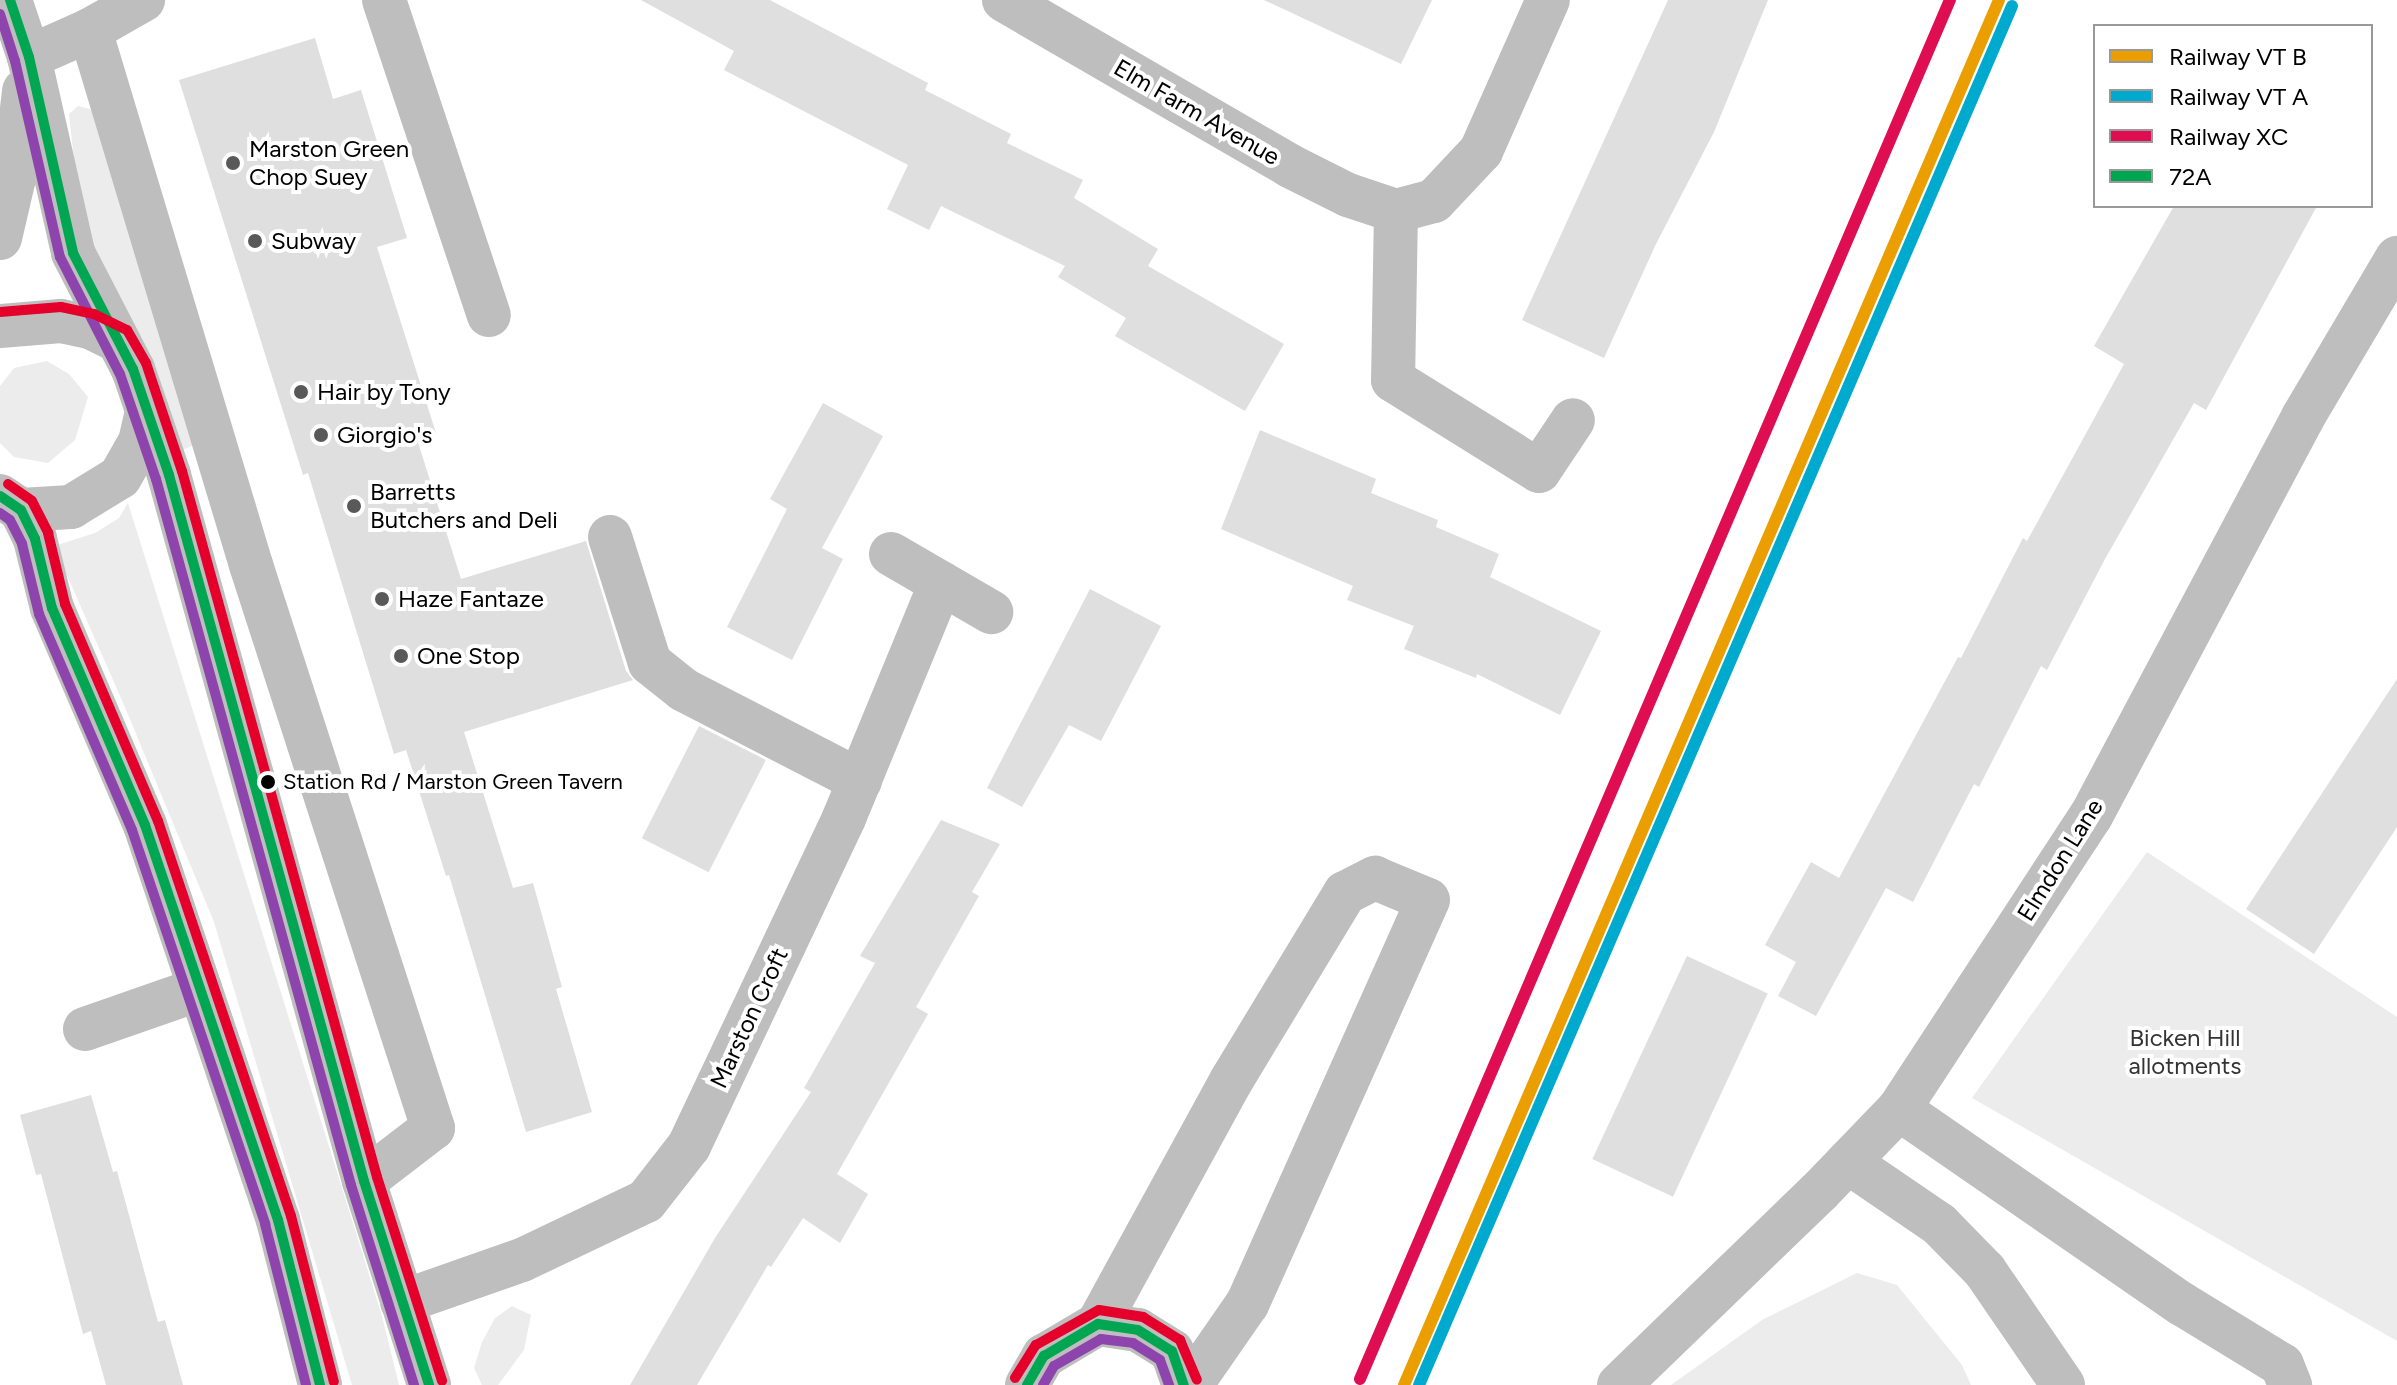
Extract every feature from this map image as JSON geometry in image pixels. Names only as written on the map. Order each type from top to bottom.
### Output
[{"type":"street","points":[[10,0],[29,57],[73,253],[133,369],[173,490],[364,1181],[429,1385]]},
{"type":"street","points":[[29,57],[90,30],[143,0]]},
{"type":"street","points":[[384,0],[489,315]]},
{"type":"street","name":"Elm Farm Avenue","points":[[1004,0],[1290,166],[1348,195],[1396,211]]},
{"type":"street","points":[[1548,0],[1481,151],[1434,201],[1396,211],[1393,380],[1539,471],[1573,420]]},
{"type":"street","points":[[90,30],[251,565],[433,1128],[364,1181]]},
{"type":"street","points":[[0,238],[14,178],[29,57]]},
{"type":"street","name":"Elmdon Lane","points":[[1619,1385],[1899,1109],[2091,816],[2303,417],[2397,258]]},
{"type":"street","points":[[0,326],[61,321],[90,327],[117,340]]},
{"type":"street","points":[[10,503],[71,507],[120,477],[140,442],[147,411]]},
{"type":"street","points":[[10,503],[35,539],[52,608],[145,825],[278,1220],[320,1385]]},
{"type":"street","points":[[610,537],[650,663],[684,690],[860,781]]},
{"type":"street","points":[[891,554],[991,612]]},
{"type":"street","name":"Marston Croft","points":[[402,1302],[522,1260],[646,1201],[689,1146],[860,781],[941,583]]},
{"type":"street","points":[[1027,1385],[1044,1356],[1098,1324],[1231,1081],[1345,893],[1375,878],[1428,900],[1247,1304],[1191,1385]]},
{"type":"street","points":[[85,1029],[200,989]]},
{"type":"street","points":[[1899,1109],[2182,1304],[2282,1365],[2290,1385]]},
{"type":"street","points":[[1848,1162],[1939,1224],[1976,1262],[2063,1385]]},
{"type":"street","points":[[1098,1324],[1138,1330],[1172,1351],[1184,1385]]},
{"type":"green space","points":[[78,106],[90,109],[100,121],[200,442],[179,452],[101,279],[75,169],[69,114]]},
{"type":"green space","points":[[47,361],[69,374],[88,397],[75,440],[48,463],[14,457],[0,443],[0,386],[14,368]]},
{"type":"green space","points":[[128,503],[382,1316],[399,1385],[352,1385],[214,922],[54,546],[95,533],[119,518]]},
{"type":"green space","name":"Bicken Hill allotments","points":[[2147,852],[2397,1017],[2397,1341],[1972,1098]]},
{"type":"green space","points":[[1857,1273],[1897,1285],[1962,1365],[1971,1385],[1671,1385],[1762,1320]]},
{"type":"green space","points":[[512,1306],[531,1315],[524,1350],[498,1385],[482,1385],[474,1368],[482,1342],[495,1318]]},
{"type":"building","points":[[641,0],[770,0],[928,83],[925,90],[1011,134],[1007,143],[1083,180],[1074,198],[1158,249],[1148,266],[1284,344],[1245,411],[1115,336],[1126,318],[1058,277],[1065,266],[941,206],[929,230],[887,209],[908,165],[724,70],[734,51]]},
{"type":"building","points":[[1264,0],[1432,0],[1401,64]]},
{"type":"building","points":[[1668,0],[1768,0],[1714,132],[1656,244],[1604,358],[1522,320]]},
{"type":"building","points":[[315,38],[333,99],[361,90],[407,238],[377,247],[436,433],[417,439],[461,579],[586,541],[626,671],[633,680],[464,732],[513,888],[533,883],[562,987],[556,989],[592,1112],[526,1132],[449,875],[446,876],[406,750],[394,754],[308,473],[303,475],[179,80]]},
{"type":"building","points":[[2173,208],[2316,208],[2206,410],[2194,403],[2105,559],[2047,670],[2041,666],[1979,787],[1974,784],[1913,902],[1886,888],[1816,1016],[1778,996],[1796,962],[1765,945],[1811,862],[1839,878],[1958,657],[1961,658],[2023,538],[2027,541],[2124,364],[2094,346]]},
{"type":"building","points":[[823,403],[883,436],[822,548],[843,559],[792,660],[727,627],[787,509],[770,499]]},
{"type":"building","points":[[1260,430],[1376,479],[1371,493],[1438,520],[1436,527],[1499,554],[1490,577],[1601,631],[1560,715],[1477,674],[1476,678],[1404,649],[1414,626],[1347,600],[1353,586],[1221,529]]},
{"type":"building","points":[[1090,589],[1161,626],[1101,741],[1069,725],[1022,807],[987,788]]},
{"type":"building","points":[[2397,679],[2397,827],[2314,954],[2246,909]]},
{"type":"building","points":[[699,726],[766,760],[709,872],[642,838]]},
{"type":"building","points":[[941,820],[1000,844],[972,892],[979,896],[916,1007],[928,1014],[837,1174],[868,1194],[840,1243],[803,1218],[771,1267],[768,1265],[697,1385],[630,1385],[715,1238],[811,1092],[804,1088],[875,963],[860,956]]},
{"type":"building","points":[[1687,956],[1768,994],[1673,1197],[1592,1159]]},
{"type":"building","points":[[91,1095],[113,1172],[117,1171],[158,1322],[165,1320],[183,1385],[106,1385],[91,1331],[83,1334],[41,1174],[36,1175],[20,1115]]},
{"type":"transit line","name":"72A","points":[[10,0],[29,57],[73,253],[133,369],[169,475],[364,1181],[429,1385]]},
{"type":"transit line","points":[[1404,1385],[1999,0]]},
{"type":"transit line","points":[[1419,1385],[2012,6]]},
{"type":"transit line","points":[[0,14],[15,61],[60,257],[120,374],[156,479],[351,1185],[414,1385]]},
{"type":"transit line","points":[[0,312],[61,307],[94,314],[127,330],[146,363],[182,471],[377,1177],[442,1381]]},
{"type":"transit line","points":[[8,484],[32,501],[48,533],[65,604],[158,821],[291,1216],[334,1382]]},
{"type":"transit line","name":"72A","points":[[0,496],[21,510],[35,539],[52,608],[145,825],[278,1220],[320,1385]]},
{"type":"transit line","points":[[0,513],[10,520],[22,544],[39,614],[132,830],[265,1224],[306,1385]]},
{"type":"transit line","points":[[1015,1378],[1036,1345],[1099,1310],[1143,1317],[1180,1340],[1197,1380]]},
{"type":"transit line","name":"72A","points":[[1027,1385],[1044,1356],[1098,1324],[1138,1330],[1172,1351],[1184,1385]]},
{"type":"transit line","points":[[1043,1385],[1054,1366],[1101,1339],[1133,1343],[1160,1360],[1169,1385]]},
{"type":"rail line","name":"XC","points":[[1360,1379],[1950,0]]},
{"type":"place","name":"Marston Green Chop Suey","points":[[233,163]]},
{"type":"place","name":"Subway","points":[[255,241]]},
{"type":"place","name":"Hair by Tony","points":[[301,392]]},
{"type":"place","name":"Giorgio's","points":[[321,435]]},
{"type":"place","name":"Barretts Butchers and Deli","points":[[354,506]]},
{"type":"place","name":"Haze Fantaze","points":[[382,599]]},
{"type":"place","name":"One Stop","points":[[401,656]]},
{"type":"place","name":"Station Rd / Marston Green Tavern","points":[[268,782]]}]
